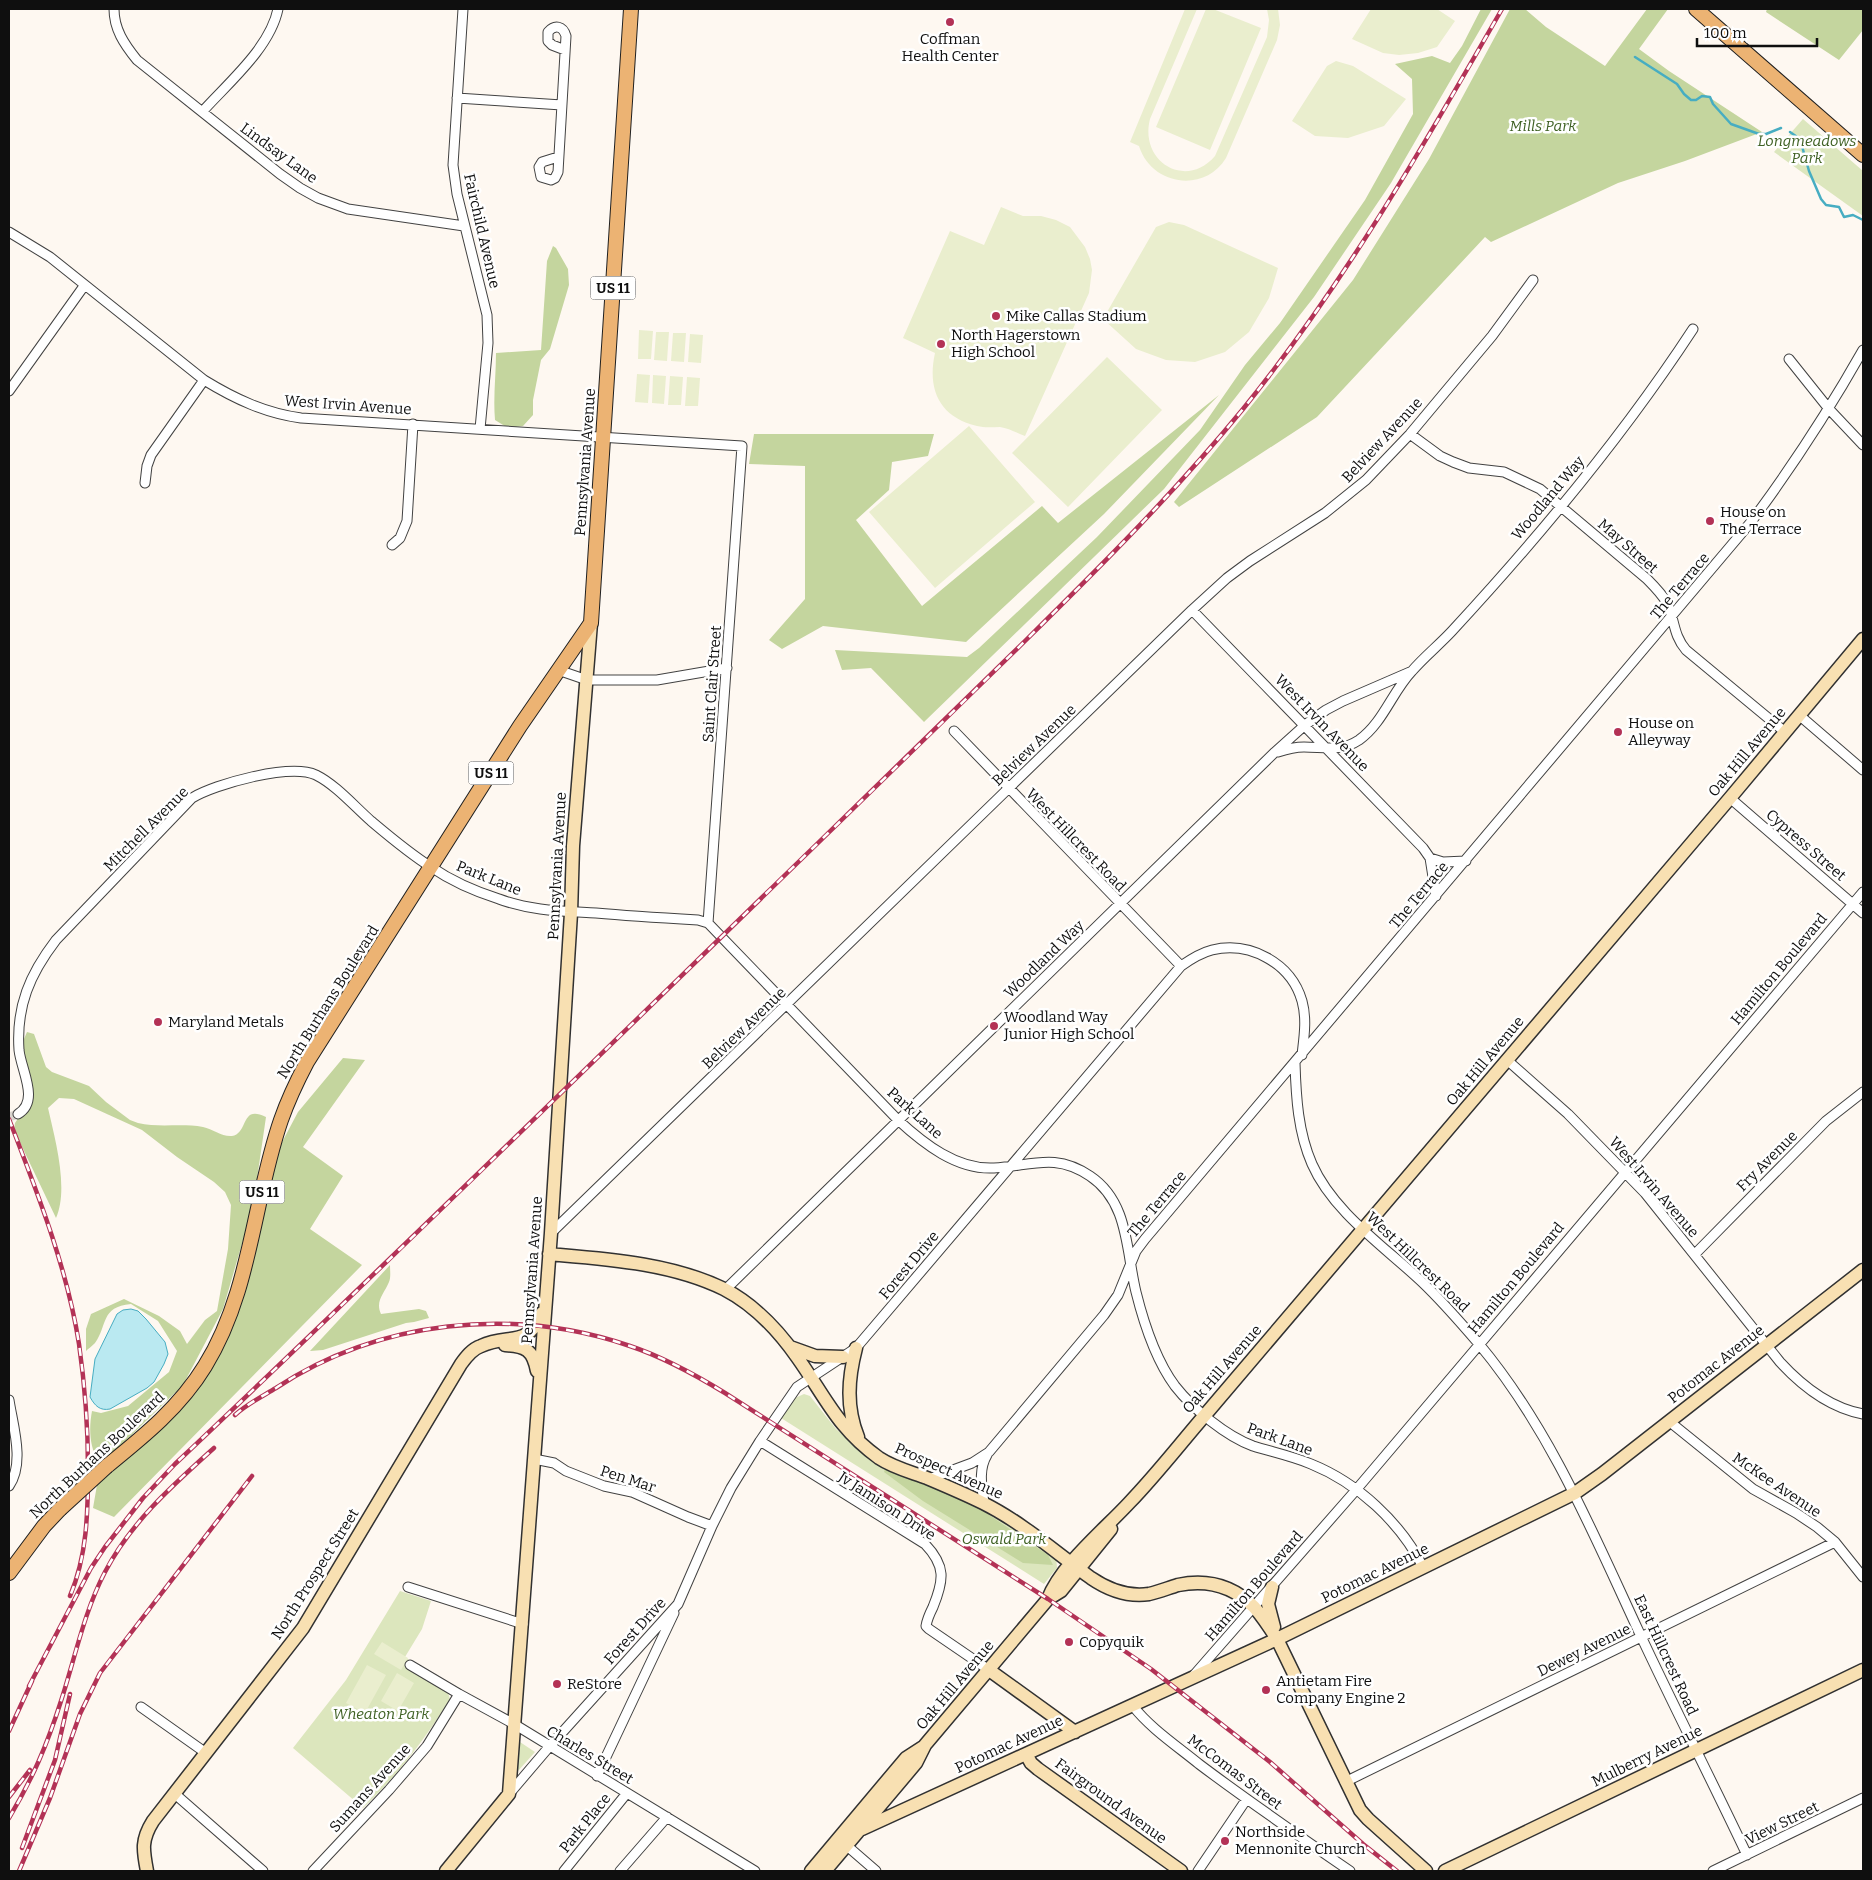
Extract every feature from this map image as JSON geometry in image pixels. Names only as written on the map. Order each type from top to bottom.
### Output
[{"type":"main road","name":"Pennsylvania Avenue","points":[[591,623],[631,9]]},
{"type":"main road","points":[[1696,9],[1863,155]]},
{"type":"main road","name":"North Burhans Boulevard","points":[[9,1573],[44,1526],[60,1509],[107,1466],[148,1434],[169,1413],[205,1366],[232,1310],[242,1277],[280,1122],[307,1062],[520,726],[591,623]]},
{"type":"street","name":"Lindsay Lane","points":[[114,9],[115,23],[120,36],[137,60],[300,188],[318,198],[348,209],[464,226]]},
{"type":"street","points":[[202,112],[262,46],[275,21],[278,9]]},
{"type":"street","name":"Fairchild Avenue","points":[[463,9],[453,164],[464,226],[487,315],[488,343],[480,429]]},
{"type":"street","points":[[558,157],[565,50]]},
{"type":"street","points":[[457,98],[562,104]]},
{"type":"street","name":"West Irvin Avenue","points":[[9,232],[50,258],[204,380],[249,405],[286,416],[742,446]]},
{"type":"street","name":"Belview Avenue","points":[[551,1233],[1192,610],[1227,578],[1250,561],[1346,498],[1387,460],[1492,336],[1533,280]]},
{"type":"street","points":[[9,391],[12,381],[84,286]]},
{"type":"street","name":"Woodland Way","points":[[1275,752],[1291,748],[1329,749],[1348,746],[1368,732],[1387,708],[1410,672],[1450,633],[1486,593],[1633,416],[1693,329]]},
{"type":"street","name":"The Terrace","points":[[984,1503],[981,1472],[982,1464],[989,1452],[1104,1315],[1118,1295],[1136,1251],[1145,1239],[1752,522],[1829,409],[1863,350]]},
{"type":"street","points":[[1789,359],[1829,409],[1863,445]]},
{"type":"street","points":[[146,483],[146,466],[151,455],[204,380]]},
{"type":"street","points":[[392,545],[400,538],[407,521],[414,424]]},
{"type":"street","name":"May Street","points":[[1410,434],[1440,456],[1470,468],[1504,472],[1540,489],[1660,592],[1672,618],[1679,641],[1686,650],[1785,732]]},
{"type":"street","name":"Saint Clair Street","points":[[708,923],[742,446]]},
{"type":"street","name":"West Irvin Avenue","points":[[1192,610],[1306,725],[1423,848],[1430,858]]},
{"type":"street","name":"Pennsylvania Avenue","points":[[509,1794],[551,1233],[571,913],[573,846],[591,623]]},
{"type":"street","name":"Oak Hill Avenue","points":[[843,1841],[857,1831],[916,1763],[925,1745],[1048,1599],[1053,1586],[1076,1566],[1092,1540],[1130,1503],[1863,639]]},
{"type":"street","points":[[558,670],[587,680],[657,680],[727,668]]},
{"type":"street","name":"Woodland Way","points":[[725,1290],[1275,752],[1306,725],[1343,700],[1410,672]]},
{"type":"street","points":[[1799,716],[1863,770]]},
{"type":"street","name":"West Hillcrest Road","points":[[954,732],[1181,966]]},
{"type":"street","name":"Mitchell Avenue","points":[[18,1114],[24,1111],[29,1097],[20,1059],[19,1022],[30,980],[40,960],[56,940],[192,798],[202,792],[279,771],[303,771],[316,775],[431,868]]},
{"type":"street","name":"Cypress Street","points":[[1730,798],[1863,913]]},
{"type":"street","points":[[1436,896],[1430,858],[1443,862],[1466,861]]},
{"type":"street","name":"Park Lane","points":[[431,868],[500,900],[526,907],[571,913],[698,920],[708,923],[898,1120],[921,1141],[938,1152],[974,1166],[993,1168],[1035,1162],[1064,1164],[1090,1176],[1104,1188],[1114,1202],[1121,1218],[1143,1315],[1160,1359],[1175,1385],[1222,1429],[1245,1442],[1311,1464],[1356,1490],[1384,1514],[1401,1532],[1412,1546],[1423,1567]]},
{"type":"street","name":"Hamilton Boulevard","points":[[1189,1680],[1356,1490],[1863,892]]},
{"type":"street","name":"Forest Drive","points":[[509,1794],[678,1604],[731,1488],[797,1387],[856,1348],[1181,966],[1198,954],[1223,948],[1250,950],[1265,955],[1278,964],[1297,988],[1302,1002],[1305,1018],[1302,1055]]},
{"type":"street","name":"West Irvin Avenue","points":[[1507,1060],[1568,1114],[1645,1193],[1792,1376],[1809,1389],[1842,1408],[1863,1414]]},
{"type":"street","name":"West Hillcrest Road","points":[[1295,1063],[1299,1120],[1312,1163],[1324,1186],[1337,1203],[1424,1284],[1479,1343],[1527,1410],[1575,1493]]},
{"type":"street","name":"Fry Avenue","points":[[1695,1254],[1826,1121],[1863,1092]]},
{"type":"street","name":"Prospect Avenue","points":[[549,1254],[601,1259],[652,1267],[692,1277],[725,1290],[757,1313],[790,1347],[842,1424],[859,1442],[893,1466],[929,1479],[984,1503],[1011,1518],[1103,1585],[1128,1594],[1149,1594],[1194,1583],[1218,1585],[1228,1588],[1242,1596],[1254,1607],[1277,1639]]},
{"type":"street","name":"Potomac Avenue","points":[[857,1831],[1277,1639],[1575,1493],[1670,1422],[1863,1270]]},
{"type":"street","points":[[488,1343],[526,1335],[537,1326],[545,1306]]},
{"type":"street","points":[[488,1343],[518,1345],[525,1348],[533,1356],[540,1385]]},
{"type":"street","name":"North Prospect Street","points":[[147,1871],[143,1852],[144,1838],[153,1821],[303,1628],[461,1364],[474,1350],[488,1343]]},
{"type":"street","points":[[790,1347],[815,1356],[843,1357]]},
{"type":"street","points":[[856,1348],[850,1371],[849,1390],[852,1422],[859,1442]]},
{"type":"street","points":[[9,1400],[16,1445],[16,1465],[9,1486]]},
{"type":"street","name":"McKee Avenue","points":[[1670,1422],[1753,1489],[1796,1513],[1835,1542],[1863,1577]]},
{"type":"street","name":"Jv Jamison Drive","points":[[760,1441],[925,1544],[934,1554],[941,1570],[942,1584],[926,1626],[989,1670]]},
{"type":"street","name":"The Terrace","points":[[929,1479],[972,1463],[989,1452]]},
{"type":"street","name":"Pen Mar","points":[[534,1459],[554,1463],[566,1471],[604,1486],[632,1492],[712,1526]]},
{"type":"street","name":"East Hillcrest Road","points":[[1575,1493],[1747,1855]]},
{"type":"street","name":"Dewey Avenue","points":[[1345,1782],[1835,1542]]},
{"type":"street","points":[[408,1587],[523,1624]]},
{"type":"street","points":[[1272,1587],[1268,1604],[1277,1639],[1357,1805],[1368,1819],[1426,1871]]},
{"type":"street","points":[[597,1776],[678,1604]]},
{"type":"street","name":"Charles Street","points":[[410,1665],[514,1724],[755,1871]]},
{"type":"street","points":[[989,1670],[1075,1732]]},
{"type":"street","name":"Mulberry Avenue","points":[[1445,1871],[1863,1670]]},
{"type":"street","name":"Sumans Avenue","points":[[313,1871],[389,1790],[426,1746],[459,1694]]},
{"type":"street","name":"McComas Street","points":[[1132,1706],[1178,1747],[1246,1800],[1350,1871]]},
{"type":"street","points":[[141,1707],[206,1753]]},
{"type":"street","name":"Oak Hill Avenue","points":[[843,1841],[906,1758],[925,1745]]},
{"type":"street","name":"Fairground Avenue","points":[[1026,1754],[1031,1763],[1038,1769],[1181,1871]]},
{"type":"street","name":"Park Place","points":[[564,1871],[627,1793]]},
{"type":"street","points":[[175,1794],[263,1871]]},
{"type":"street","points":[[446,1871],[509,1794]]},
{"type":"street","name":"View Street","points":[[1714,1871],[1863,1798]]},
{"type":"street","points":[[1198,1871],[1246,1800]]},
{"type":"street","points":[[620,1871],[666,1817]]},
{"type":"street","points":[[811,1871],[843,1841]]},
{"type":"street","points":[[825,1871],[843,1841]]},
{"type":"street","points":[[843,1841],[876,1871]]},
{"type":"green space","points":[[1185,9],[1197,9],[1150,119],[1148,134],[1151,148],[1158,159],[1179,171],[1191,171],[1203,166],[1215,156],[1267,37],[1269,20],[1267,9],[1278,9],[1280,25],[1277,40],[1226,158],[1205,177],[1192,180],[1179,180],[1166,176],[1145,159],[1139,146],[1130,142]]},
{"type":"green space","points":[[1206,9],[1213,9],[1261,28],[1210,150],[1156,127]]},
{"type":"green space","points":[[1371,9],[1437,9],[1455,21],[1437,47],[1418,53],[1399,55],[1383,53],[1352,39]]},
{"type":"green space","points":[[1481,9],[1492,9],[1391,183],[1314,297],[1164,489],[924,722],[871,668],[842,670],[835,650],[967,657],[979,648],[1097,537],[1200,430],[1245,365],[1280,323],[1365,200],[1413,114],[1412,79],[1395,64],[1432,56],[1450,63],[1462,46]]},
{"type":"green space","name":"Mills Park","points":[[1510,9],[1525,9],[1546,27],[1605,66],[1647,9],[1668,9],[1639,49],[1762,132],[1685,161],[1618,183],[1491,242],[1485,237],[1317,417],[1179,507],[1174,502],[1353,280],[1429,159]]},
{"type":"green space","points":[[1767,9],[1863,9],[1863,30],[1839,60],[1766,12]]},
{"type":"green space","points":[[1336,61],[1353,66],[1406,99],[1384,126],[1348,138],[1315,136],[1292,121],[1327,66]]},
{"type":"green space","name":"Longmeadows Park","points":[[1803,119],[1863,171],[1863,216],[1774,152]]},
{"type":"green space","name":"Mike Callas Stadium","points":[[1001,207],[1023,216],[1041,216],[1056,220],[1070,227],[1085,247],[1092,270],[1089,293],[1025,436],[1000,427],[977,426],[953,416],[939,400],[935,390],[933,366],[935,353],[903,338],[950,231],[984,245]]},
{"type":"green space","points":[[1169,222],[1184,225],[1278,268],[1269,298],[1249,332],[1225,352],[1195,362],[1166,360],[1136,349],[1103,319],[1156,227]]},
{"type":"green space","points":[[553,246],[568,269],[569,285],[550,349],[541,360],[533,400],[533,415],[523,426],[508,428],[495,420],[496,353],[541,350],[547,261]]},
{"type":"green space","points":[[639,330],[653,331],[651,359],[638,359]]},
{"type":"green space","points":[[656,332],[669,332],[667,361],[654,360]]},
{"type":"green space","points":[[673,333],[686,333],[684,362],[671,361]]},
{"type":"green space","points":[[690,334],[703,335],[701,363],[688,362]]},
{"type":"green space","points":[[1107,357],[1162,410],[1068,507],[1012,453]]},
{"type":"green space","points":[[637,374],[650,375],[648,403],[635,402]]},
{"type":"green space","points":[[653,375],[666,376],[664,404],[652,403]]},
{"type":"green space","points":[[670,376],[683,377],[681,405],[668,405]]},
{"type":"green space","points":[[687,377],[700,378],[698,406],[685,406]]},
{"type":"green space","points":[[1219,395],[1104,514],[966,642],[823,626],[782,649],[769,640],[805,599],[805,466],[749,464],[754,434],[934,434],[928,456],[892,462],[889,490],[856,520],[922,606],[1042,506],[1058,523]]},
{"type":"green space","points":[[969,426],[1035,502],[935,588],[869,512]]},
{"type":"green space","points":[[27,1032],[34,1034],[46,1067],[52,1072],[89,1086],[106,1102],[130,1120],[138,1123],[195,1126],[232,1136],[241,1130],[248,1117],[252,1114],[266,1117],[253,1206],[223,1309],[183,1385],[112,1454],[98,1460],[90,1436],[92,1411],[101,1413],[128,1406],[169,1372],[177,1351],[158,1321],[131,1304],[121,1306],[109,1313],[95,1343],[86,1351],[86,1329],[91,1314],[124,1299],[159,1316],[180,1331],[187,1344],[205,1320],[217,1311],[228,1249],[231,1205],[225,1192],[214,1182],[142,1130],[74,1099],[59,1098],[48,1108],[60,1164],[61,1193],[60,1206],[56,1218],[14,1130],[15,1123],[31,1099],[23,1047]]},
{"type":"green space","points":[[343,1058],[365,1060],[303,1147],[343,1176],[310,1229],[362,1265],[114,1517],[93,1508],[97,1485],[162,1427],[195,1394],[212,1365],[239,1311],[280,1146],[298,1112]]},
{"type":"green space","points":[[390,1265],[390,1280],[379,1305],[381,1314],[419,1309],[426,1311],[429,1318],[406,1323],[323,1350],[310,1351]]},
{"type":"green space","name":"Oswald Park","points":[[804,1394],[810,1396],[836,1429],[873,1460],[993,1513],[1056,1555],[1057,1568],[1044,1584],[781,1418],[795,1398]]},
{"type":"green space","points":[[886,1467],[979,1508],[1048,1555],[1053,1565],[1023,1563],[923,1501],[884,1472]]},
{"type":"green space","name":"Wheaton Park","points":[[400,1591],[431,1601],[422,1629],[405,1657],[412,1662],[409,1668],[448,1693],[450,1699],[410,1756],[388,1783],[363,1808],[293,1748],[346,1680]]},
{"type":"green space","points":[[382,1642],[408,1658],[401,1670],[374,1654]]},
{"type":"green space","points":[[367,1665],[386,1675],[365,1713],[346,1703]]},
{"type":"green space","points":[[397,1673],[414,1683],[398,1711],[381,1701]]},
{"type":"green space","points":[[520,1742],[535,1752],[518,1771],[518,1743]]},
{"type":"water","points":[[131,1309],[138,1311],[165,1342],[168,1354],[154,1382],[147,1388],[110,1409],[101,1408],[90,1397],[95,1359],[117,1314],[123,1310]]},
{"type":"waterway","points":[[1635,57],[1677,84],[1691,100],[1696,100],[1702,96],[1710,97],[1713,104],[1731,124],[1759,134],[1766,134],[1781,128]]},
{"type":"waterway","points":[[1790,132],[1800,139],[1809,171],[1821,199],[1826,205],[1839,207],[1844,217],[1853,215],[1863,220]]},
{"type":"tunnel","points":[[9,1117],[18,1114]]},
{"type":"railway","points":[[29,1686],[91,1568],[143,1498],[175,1464],[418,1232],[974,691],[1110,556],[1165,499],[1218,439],[1280,362],[1349,264],[1412,163],[1502,9]]},
{"type":"railway","points":[[9,1119],[59,1258],[74,1315],[79,1344],[87,1422],[88,1502],[83,1550],[76,1581],[70,1596]]},
{"type":"railway","points":[[235,1415],[255,1400],[316,1365],[358,1347],[402,1334],[448,1326],[494,1324],[540,1326],[585,1334],[642,1350],[678,1366],[725,1393],[1048,1599],[1151,1669],[1270,1762],[1363,1844],[1397,1871]]},
{"type":"railway","points":[[9,1818],[45,1747],[91,1603],[105,1572],[127,1537],[154,1505],[214,1448]]},
{"type":"railway","points":[[19,1871],[50,1798],[80,1714],[100,1673],[252,1476]]},
{"type":"railway","points":[[9,1731],[32,1681]]},
{"type":"railway","points":[[22,1848],[55,1760],[70,1694]]},
{"type":"railway","points":[[9,1797],[30,1770]]},
{"type":"place","name":"Coffman Health Center","points":[[950,22]]},
{"type":"place","name":"Mike Callas Stadium","points":[[996,316]]},
{"type":"place","name":"North Hagerstown High School","points":[[941,344]]},
{"type":"place","name":"House on The Terrace","points":[[1710,521]]},
{"type":"place","name":"House on Alleyway","points":[[1618,732]]},
{"type":"place","name":"Maryland Metals","points":[[158,1022]]},
{"type":"place","name":"Woodland Way Junior High School","points":[[994,1026]]},
{"type":"place","name":"Copyquik","points":[[1069,1642]]},
{"type":"place","name":"ReStore","points":[[557,1684]]},
{"type":"place","name":"Antietam Fire Company Engine 2","points":[[1266,1690]]},
{"type":"place","name":"Northside Mennonite Church","points":[[1225,1841]]}]
